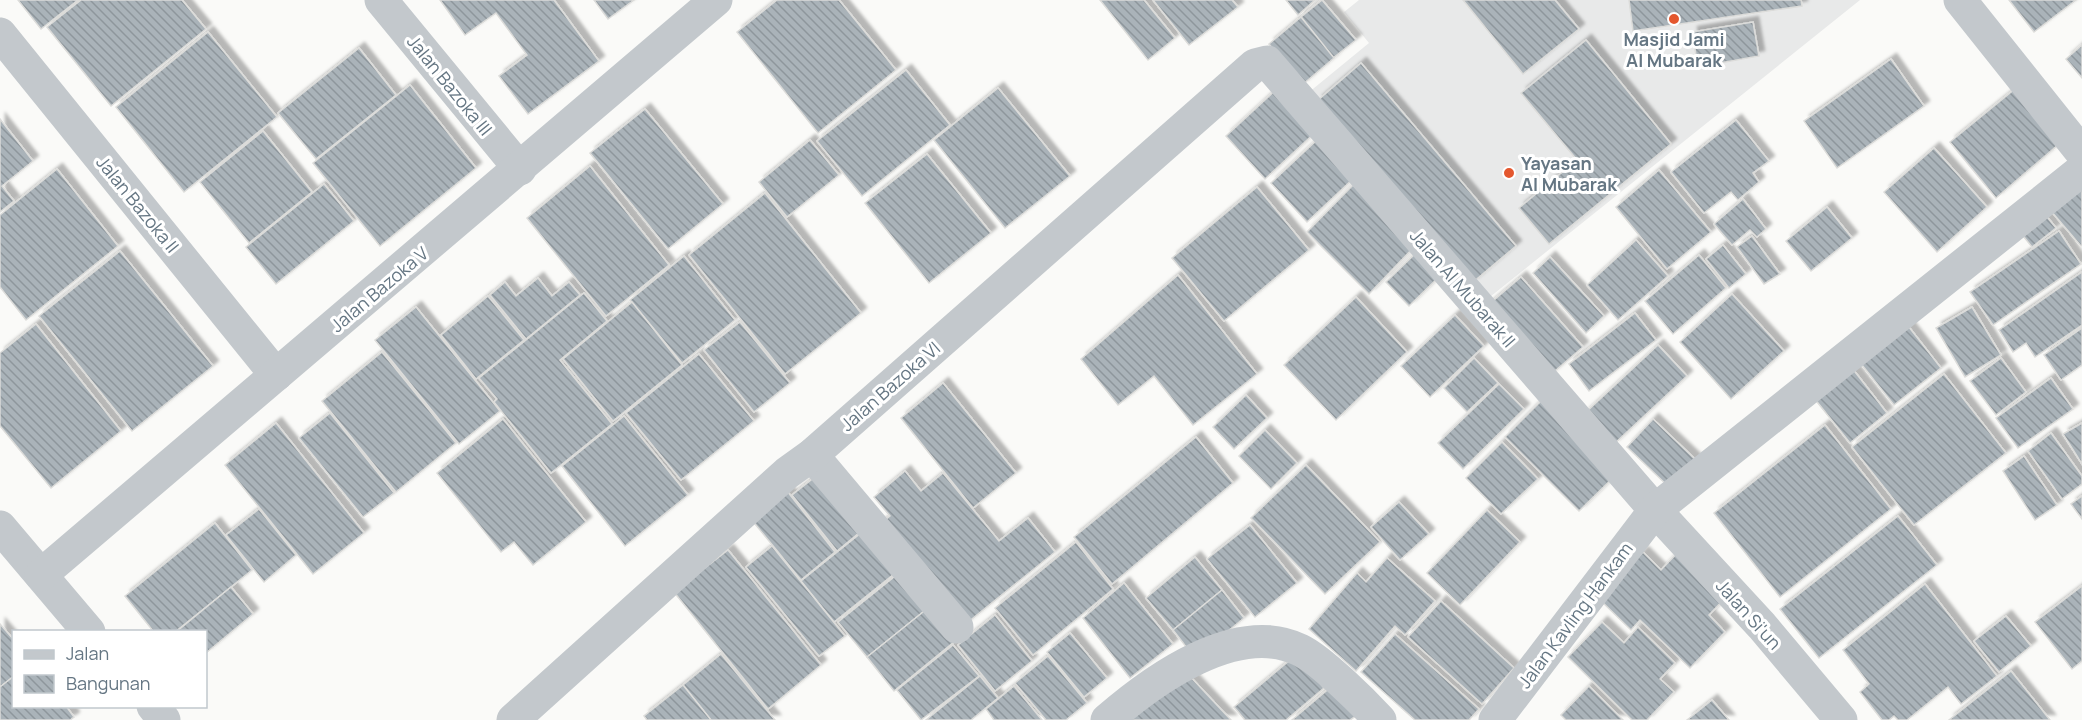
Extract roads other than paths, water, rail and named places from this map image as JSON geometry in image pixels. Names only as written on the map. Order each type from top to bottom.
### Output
[{"type":"street","name":"Jalan Bazoka III","points":[[381,0],[520,169]]},
{"type":"street","name":"Jalan Bazoka V","points":[[41,575],[716,0]]},
{"type":"street","points":[[1960,0],[2082,153]]},
{"type":"street","name":"Jalan Bazoka II","points":[[0,34],[276,375]]},
{"type":"street","name":"Jalan Bazoka VI","points":[[513,720],[787,473],[812,455],[1254,65],[1267,62],[1271,66]]},
{"type":"street","name":"Jalan Al Mubarak II","points":[[1271,66],[1655,510]]},
{"type":"street","name":"Jalan Kavling Hankam","points":[[1495,720],[1655,510],[2082,171]]},
{"type":"street","points":[[812,455],[957,627]]},
{"type":"street","name":"Jalan Si'un","points":[[1655,510],[1762,626],[1841,720]]},
{"type":"street","points":[[0,527],[87,630]]},
{"type":"street","points":[[1107,720],[1175,669],[1215,650],[1246,642],[1279,642],[1302,650],[1380,720]]},
{"type":"street","points":[[155,708],[164,720]]},
{"type":"place","name":"Masjid Jami Al Mubarak","points":[[1674,19]]},
{"type":"place","name":"Yayasan Al Mubarak","points":[[1509,173]]}]
